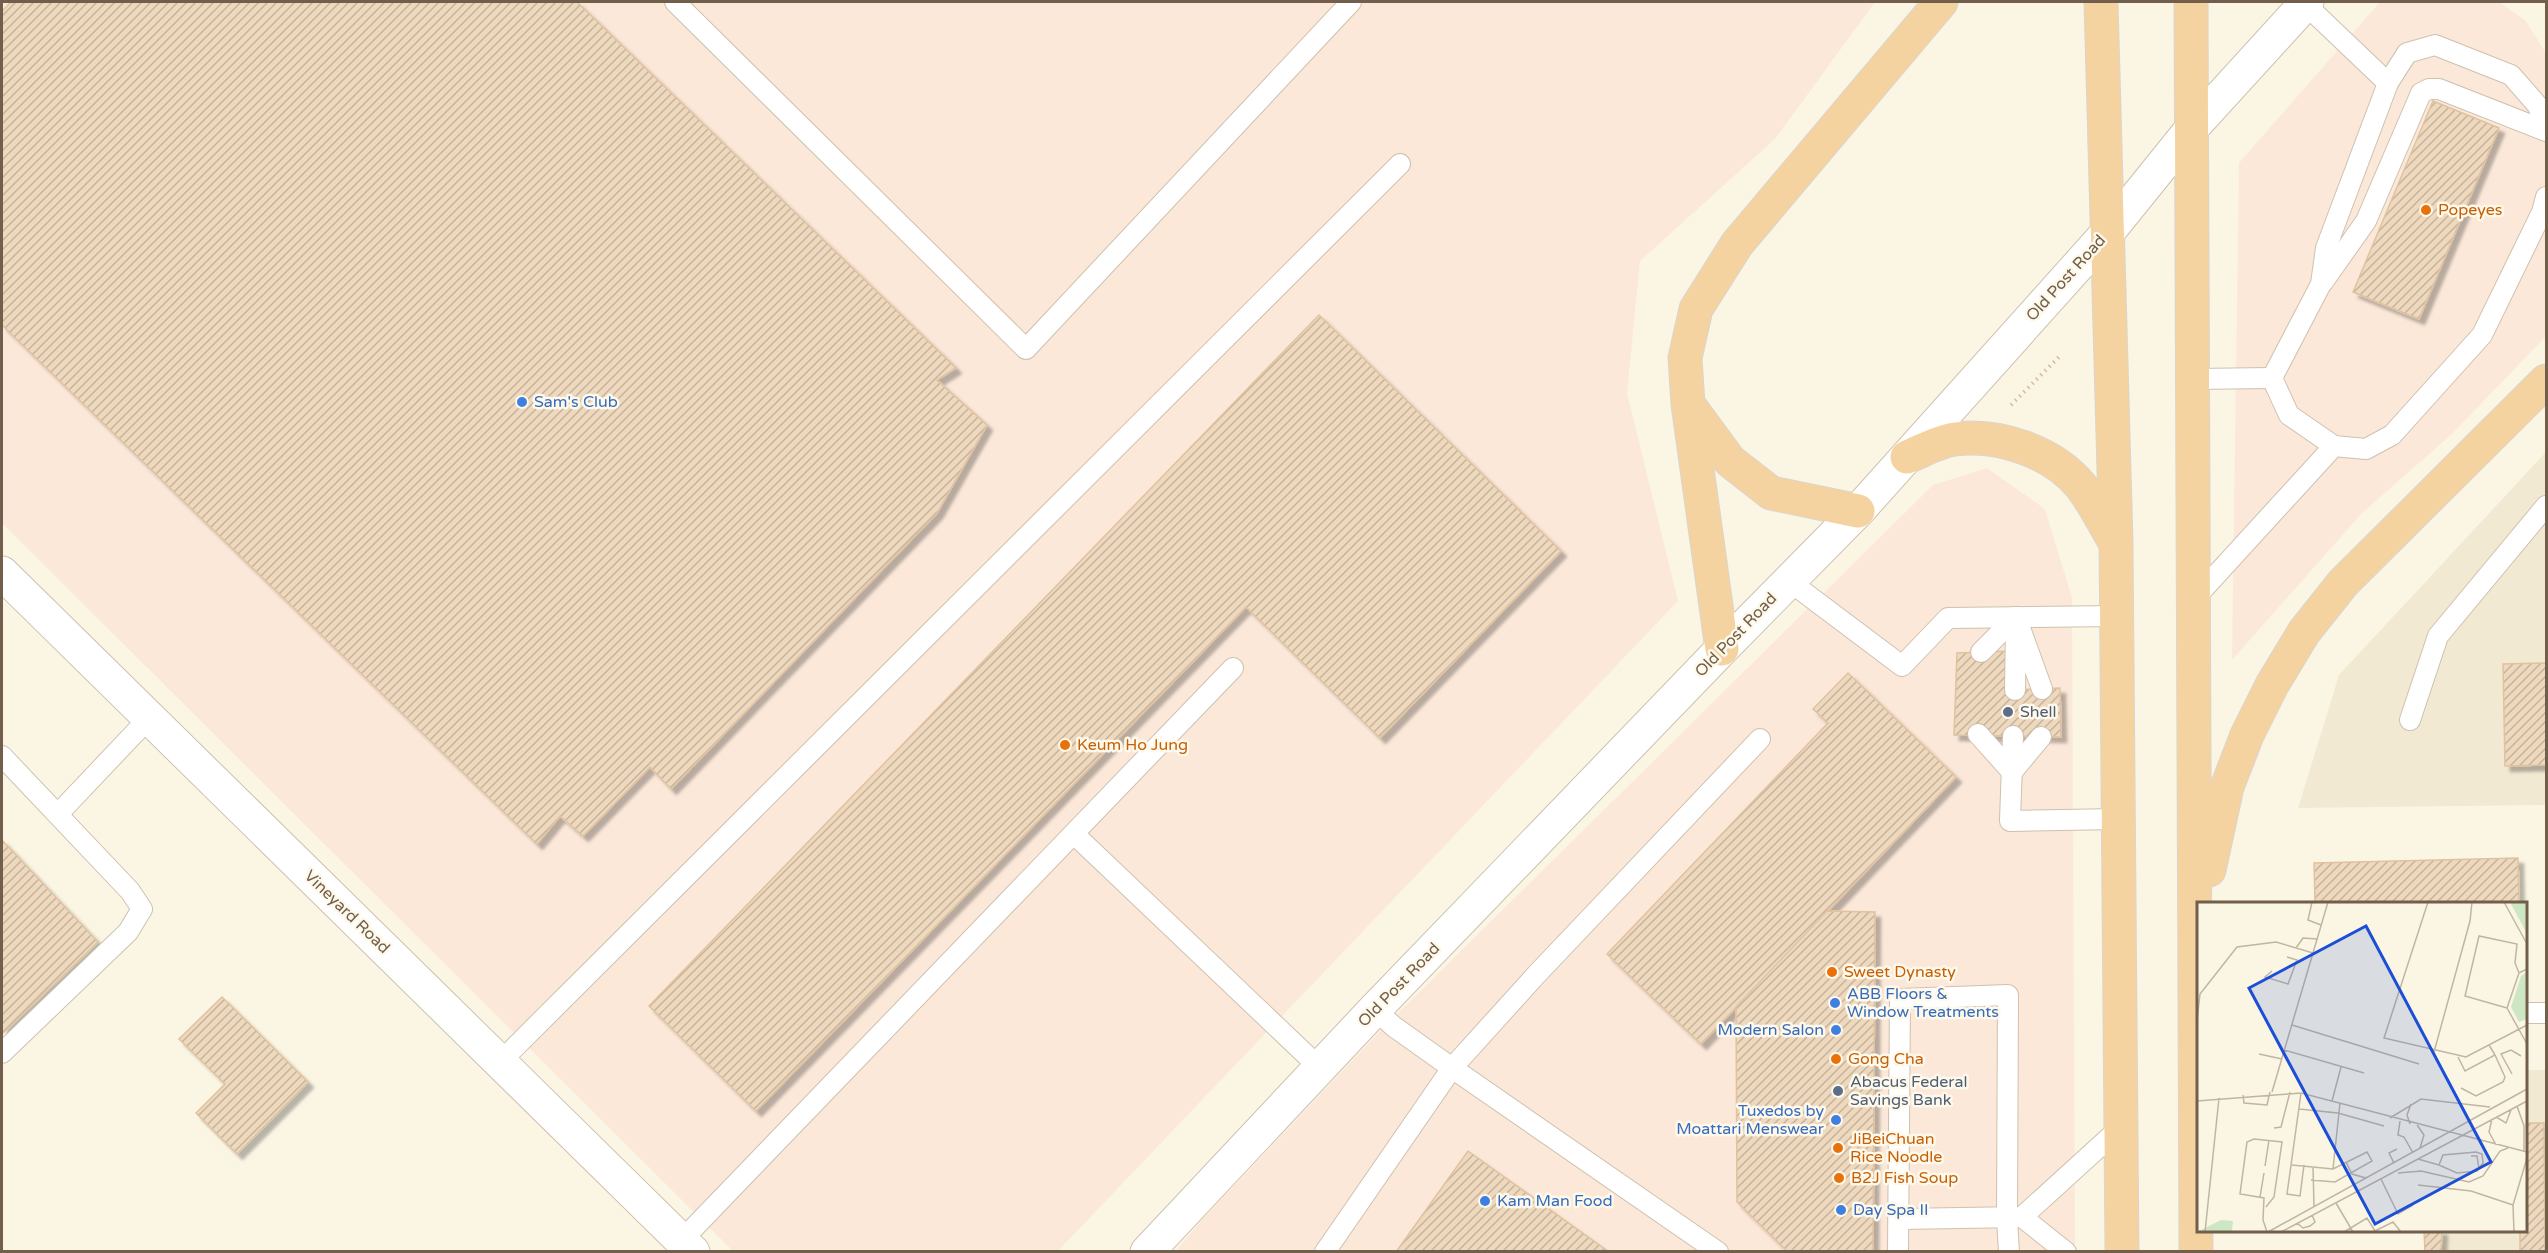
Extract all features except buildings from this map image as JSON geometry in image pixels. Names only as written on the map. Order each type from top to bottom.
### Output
[{"type":"highway","points":[[1722,649],[1688,404],[1685,358],[1696,309],[1737,244],[1941,2]]},
{"type":"highway","points":[[2101,2],[2109,231],[2115,543],[2121,1251]]},
{"type":"highway","points":[[2191,2],[2198,902]]},
{"type":"highway","points":[[2201,902],[2231,776],[2247,735],[2272,685],[2304,632],[2343,583],[2547,381]]},
{"type":"highway","points":[[1688,404],[1730,461],[1771,493],[1858,512]]},
{"type":"highway","points":[[1907,457],[1953,439],[1982,438],[2016,445],[2047,458],[2080,486],[2115,543]]},
{"type":"highway","points":[[2196,1251],[2197,1006]]},
{"type":"street","name":"Old Post Road","points":[[1147,1251],[1321,1069],[1375,1009],[1722,649],[1858,512],[2109,231],[2193,127],[2306,3]]},
{"type":"street","name":"Vineyard Road","points":[[2,573],[687,1246]]},
{"type":"lane","points":[[675,2],[1026,349],[1351,2]]},
{"type":"lane","points":[[2306,3],[2388,83]]},
{"type":"lane","points":[[2321,284],[2326,248],[2388,83],[2407,53],[2435,45],[2511,75],[2538,106],[2547,130]]},
{"type":"lane","points":[[2272,378],[2321,284],[2366,221],[2421,93],[2429,89],[2439,89],[2547,130]]},
{"type":"lane","points":[[500,1062],[1400,164]]},
{"type":"lane","points":[[2272,378],[2289,415],[2334,446],[2366,448],[2392,435],[2482,335],[2545,207]]},
{"type":"lane","points":[[2193,379],[2272,378]]},
{"type":"lane","points":[[2195,598],[2334,446]]},
{"type":"lane","points":[[2410,720],[2438,636],[2547,506]]},
{"type":"lane","points":[[1789,581],[1902,666],[1948,618],[2116,616]]},
{"type":"lane","points":[[1981,652],[2016,617]]},
{"type":"lane","points":[[2016,617],[2043,689]]},
{"type":"lane","points":[[2015,690],[2016,617]]},
{"type":"lane","points":[[687,1246],[1074,834],[1233,669]]},
{"type":"lane","points":[[58,814],[149,718]]},
{"type":"lane","points":[[1978,734],[2012,772]]},
{"type":"lane","points":[[2013,736],[2010,821],[2118,819]]},
{"type":"lane","points":[[2012,772],[2041,736]]},
{"type":"lane","points":[[1325,1251],[1452,1068],[1536,975],[1760,739]]},
{"type":"lane","points":[[2,756],[130,891],[142,909],[128,932],[2,1053]]},
{"type":"lane","points":[[1074,834],[1321,1069]]},
{"type":"lane","points":[[1898,1251],[1900,999],[2008,996],[2014,1218],[2009,1251]]},
{"type":"lane","points":[[1375,1009],[1393,1026],[1452,1068],[1718,1251]]},
{"type":"lane","points":[[2527,1013],[2547,1013]]},
{"type":"lane","points":[[2014,1218],[2121,1127]]},
{"type":"lane","points":[[1900,1219],[2014,1218],[2066,1251]]},
{"type":"path","points":[[2004,412],[2059,357]]},
{"type":"shaded area","points":[[2,2],[1875,2],[1775,139],[1640,261],[1627,393],[1678,601],[1057,1252],[733,1251],[2,523]]},
{"type":"shaded area","points":[[2380,2],[2499,2],[2525,20],[2546,53],[2546,336],[2452,434],[2362,513],[2232,660],[2239,163]]},
{"type":"shaded area","points":[[2546,452],[2546,805],[2298,808],[2339,675]]},
{"type":"shaded area","points":[[1987,468],[2045,509],[2072,598],[2075,1251],[1175,1252],[1199,1223],[1382,1029],[1933,485]]},
{"type":"shaded area","points":[[2527,1070],[2546,1070],[2546,1251],[2432,1252],[2433,1232],[2527,1232]]},
{"type":"place","name":"Popeyes","points":[[2426,210]]},
{"type":"place","name":"Sam's Club","points":[[522,402]]},
{"type":"place","name":"Shell","points":[[2008,712]]},
{"type":"place","name":"Keum Ho Jung","points":[[1065,745]]},
{"type":"place","name":"Sweet Dynasty","points":[[1832,972]]},
{"type":"place","name":"ABB Floors & Window Treatments","points":[[1835,1003]]},
{"type":"place","name":"Modern Salon","points":[[1836,1030]]},
{"type":"place","name":"Gong Cha","points":[[1836,1059]]},
{"type":"place","name":"Abacus Federal Savings Bank","points":[[1838,1091]]},
{"type":"place","name":"Tuxedos by Moattari Menswear","points":[[1836,1120]]},
{"type":"place","name":"JiBeiChuan Rice Noodle","points":[[1838,1148]]},
{"type":"place","name":"B2J Fish Soup","points":[[1839,1178]]},
{"type":"place","name":"Kam Man Food","points":[[1485,1201]]},
{"type":"place","name":"Day Spa II","points":[[1841,1210]]}]
